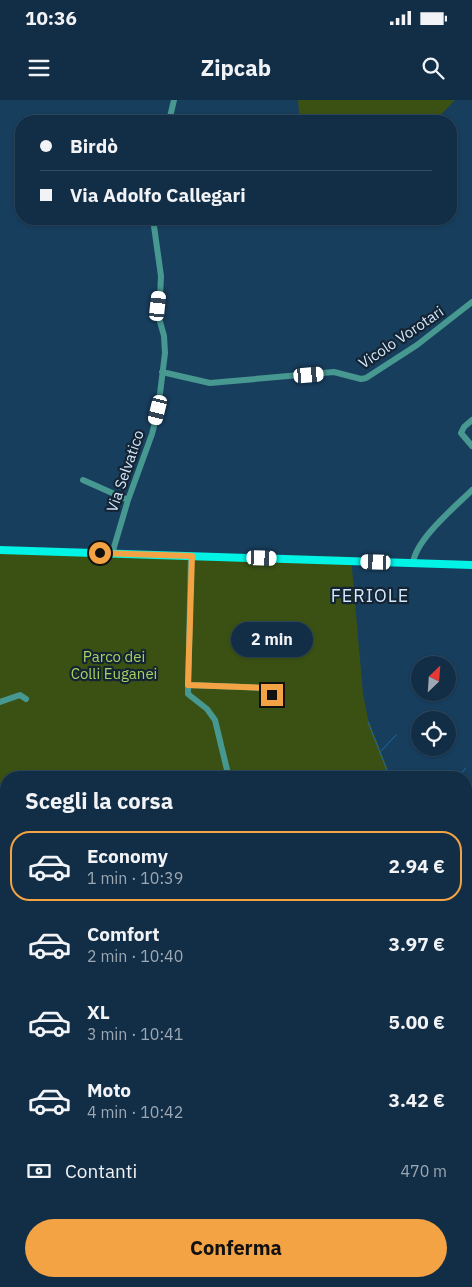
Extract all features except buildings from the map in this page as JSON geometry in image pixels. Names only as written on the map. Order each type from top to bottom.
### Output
[{"type":"main road","points":[[0,550],[472,565]]},
{"type":"street","points":[[170,115],[174,100]]},
{"type":"street","name":"Via Selvatico","points":[[112,554],[128,500],[152,434],[158,410],[165,345],[158,306],[161,276],[155,225]]},
{"type":"street","name":"Vicolo Vorotari","points":[[162,372],[210,383],[334,372],[361,379],[366,378],[417,345],[472,302]]},
{"type":"street","points":[[472,420],[464,427],[461,433],[472,446]]},
{"type":"street","points":[[83,480],[128,500]]},
{"type":"street","points":[[413,563],[416,550],[432,529],[472,490]]},
{"type":"street","points":[[192,556],[188,694],[207,709],[215,720],[227,771]]},
{"type":"street","points":[[188,685],[266,688],[270,690],[273,699]]},
{"type":"street","points":[[0,702],[20,695],[26,699]]},
{"type":"green space","points":[[298,100],[455,100],[441,115],[299,115]]},
{"type":"green space","name":"Parco dei Colli Euganei","points":[[0,548],[351,557],[363,694],[368,719],[389,771],[0,771]]},
{"type":"waterway","points":[[368,722],[387,771]]},
{"type":"waterway","points":[[381,751],[396,735]]},
{"type":"waterway","points":[[463,771],[466,768]]},
{"type":"district","name":"FERIOLE","points":[[370,595]]},
{"type":"route","points":[[100,553],[192,556],[188,685],[266,688],[270,690],[272,695]]}]
